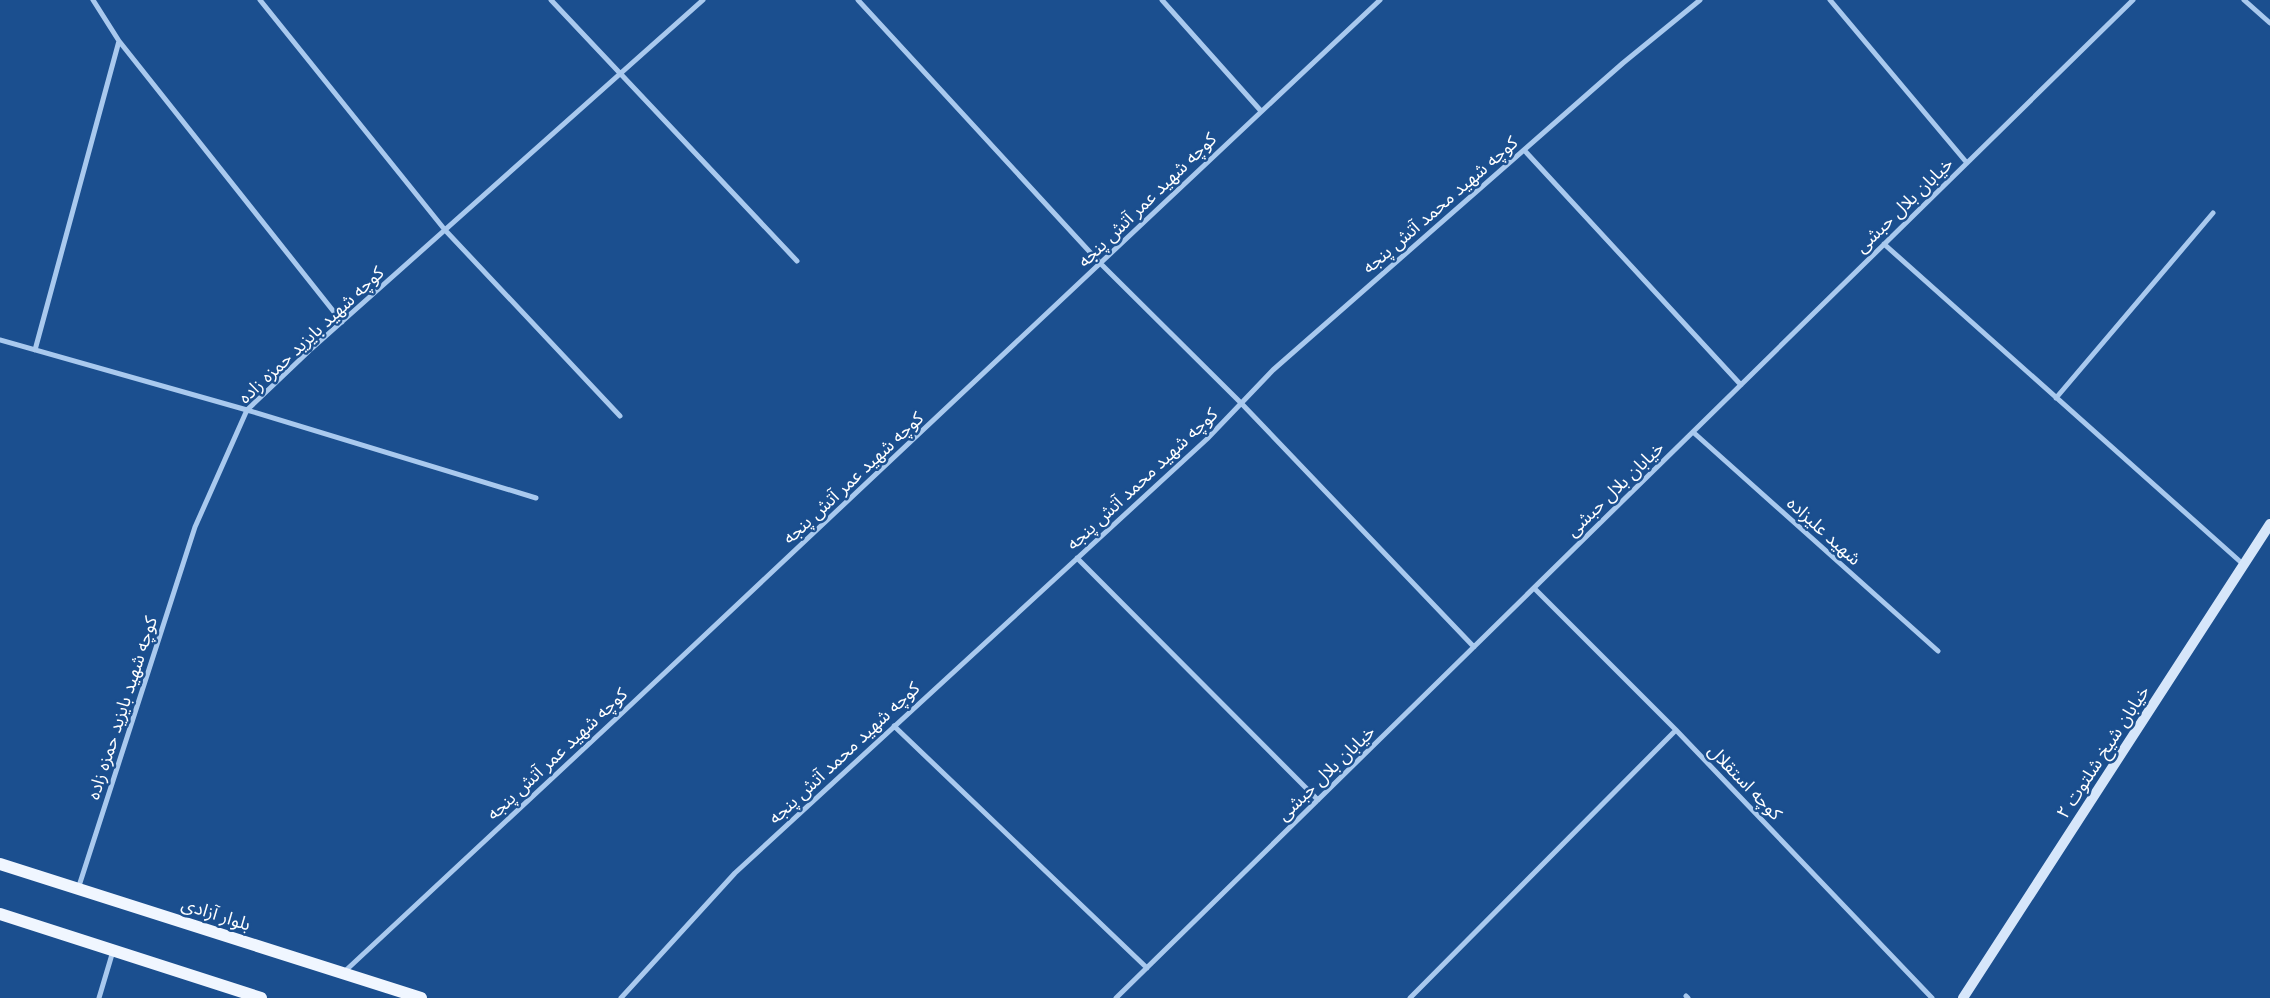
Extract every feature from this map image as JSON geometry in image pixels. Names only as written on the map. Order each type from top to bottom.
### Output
[{"type":"main road","name":"خیابان شیخ شلتوت ۲","points":[[1963,998],[2270,524]]},
{"type":"main road","name":"بلوار آزادی","points":[[0,864],[421,998]]},
{"type":"main road","points":[[0,914],[261,998]]},
{"type":"street","points":[[93,0],[119,41],[342,322]]},
{"type":"street","points":[[260,0],[445,230],[620,416]]},
{"type":"street","points":[[551,0],[797,261]]},
{"type":"street","name":"کوچه شهید بایزید حمزه زاده","points":[[78,889],[195,527],[247,410],[342,322],[703,0]]},
{"type":"street","points":[[858,0],[1100,263],[1240,403],[1474,647]]},
{"type":"street","points":[[1162,0],[1261,111]]},
{"type":"street","name":"کوچه شهید عمر آتش پنجه","points":[[342,973],[1380,0]]},
{"type":"street","name":"کوچه شهید محمد آتش پنجه","points":[[621,998],[735,872],[1207,439],[1272,370],[1623,63],[1700,0]]},
{"type":"street","points":[[1830,0],[1967,163]]},
{"type":"street","name":"خیابان بلال حبشی","points":[[1116,998],[2133,0]]},
{"type":"street","points":[[2244,0],[2270,23]]},
{"type":"street","points":[[35,350],[119,41]]},
{"type":"street","points":[[1524,150],[1741,385]]},
{"type":"street","points":[[2056,398],[2213,213]]},
{"type":"street","points":[[1884,244],[2244,565]]},
{"type":"street","points":[[0,340],[247,410],[536,498]]},
{"type":"street","name":"شهید علیزاده","points":[[1693,432],[1938,651]]},
{"type":"street","points":[[1077,558],[1318,800]]},
{"type":"street","name":"کوچه استقلال","points":[[1534,588],[1676,730],[1932,998]]},
{"type":"street","points":[[894,726],[1147,968]]},
{"type":"street","points":[[1410,998],[1676,730]]},
{"type":"street","points":[[100,998],[113,950]]}]
